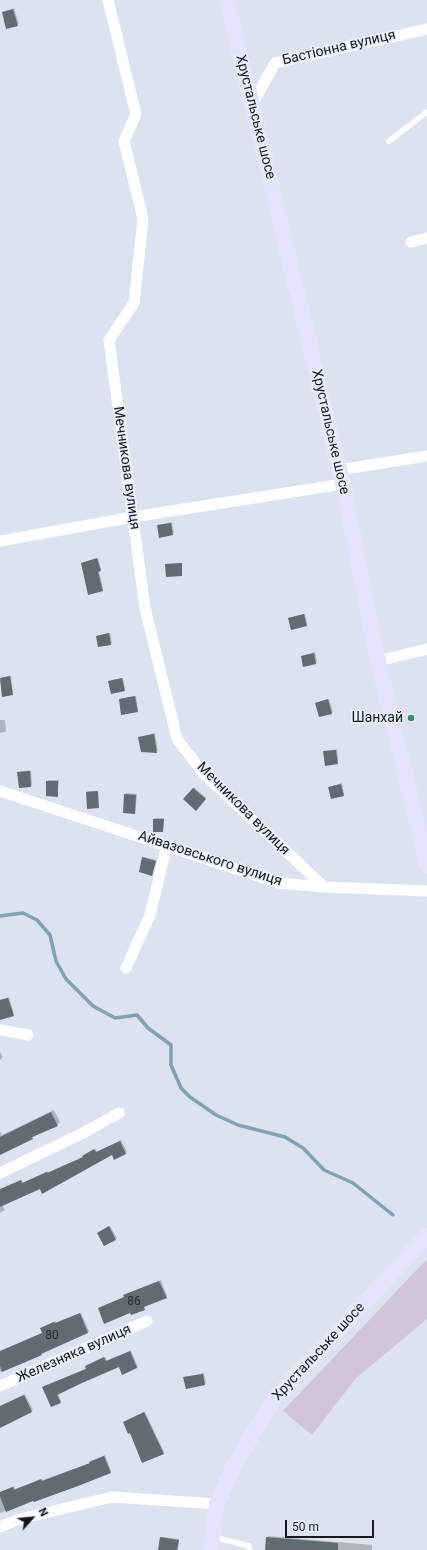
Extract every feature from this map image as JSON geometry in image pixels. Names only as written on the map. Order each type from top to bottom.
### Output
[{"type":"street","name":"Мечникова вулиця","points":[[108,0],[136,114],[124,141],[143,219],[134,303],[109,340],[145,608],[177,739],[204,774],[324,887]]},
{"type":"street","name":"Хрустальське шосе","points":[[227,0],[341,477],[378,661],[424,842],[427,865]]},
{"type":"street","name":"Бастіонна вулиця","points":[[252,105],[274,63],[427,29]]},
{"type":"street","points":[[411,242],[427,238]]},
{"type":"street","points":[[0,541],[341,477],[427,456]]},
{"type":"street","points":[[378,661],[427,649]]},
{"type":"street","name":"Айвазовського вулиця","points":[[0,790],[279,883],[324,887],[427,891]]},
{"type":"street","points":[[126,968],[150,915],[167,845]]},
{"type":"street","points":[[0,1030],[28,1035]]},
{"type":"street","points":[[0,1173],[119,1113]]},
{"type":"street","name":"Хрустальське шосе","points":[[211,1543],[217,1504],[234,1465],[274,1399],[427,1236]]},
{"type":"street","name":"Железняка вулиця","points":[[0,1386],[147,1321]]},
{"type":"street","points":[[0,1527],[20,1519],[112,1498],[217,1504]]},
{"type":"lane","points":[[389,141],[427,112]]},
{"type":"lane","points":[[211,1543],[249,1546],[250,1550]]},
{"type":"shaded area","points":[[427,1259],[427,1319],[356,1378],[312,1435],[283,1411]]},
{"type":"building","points":[[13,9],[18,26],[6,29],[2,12]]},
{"type":"building","points":[[171,523],[173,535],[159,538],[157,525]]},
{"type":"building","points":[[97,558],[101,571],[98,572],[103,591],[88,595],[81,563]]},
{"type":"building","points":[[182,563],[182,576],[166,577],[165,564]]},
{"type":"building","points":[[304,614],[307,626],[291,630],[288,618]]},
{"type":"building","points":[[109,633],[111,645],[98,647],[96,636]]},
{"type":"building","points":[[314,653],[316,664],[303,667],[301,656]]},
{"type":"building","points":[[10,676],[13,695],[2,697],[0,678]]},
{"type":"building","points":[[122,678],[125,691],[111,694],[108,681]]},
{"type":"building","points":[[135,696],[138,712],[121,715],[119,699]]},
{"type":"building","points":[[328,699],[332,714],[319,717],[315,703]]},
{"type":"building","points":[[154,734],[157,753],[141,752],[138,737]]},
{"type":"building","points":[[336,750],[338,764],[325,766],[323,751]]},
{"type":"building","points":[[30,771],[31,787],[19,788],[17,772]]},
{"type":"building","points":[[46,781],[58,781],[58,797],[46,796]]},
{"type":"building","points":[[341,784],[344,796],[331,799],[328,787]]},
{"type":"building","points":[[193,788],[206,799],[196,811],[183,799]]},
{"type":"building","points":[[98,791],[99,808],[87,809],[86,792]]},
{"type":"building","points":[[124,794],[136,795],[135,814],[123,813]]},
{"type":"building","points":[[153,819],[164,819],[163,832],[153,832]]},
{"type":"building","points":[[142,857],[156,861],[152,876],[139,872]]},
{"type":"building","points":[[8,998],[14,1016],[0,1020],[0,1000]]},
{"type":"building","points":[[51,1112],[58,1126],[32,1137],[33,1139],[0,1155],[0,1137]]},
{"type":"building","points":[[120,1141],[126,1154],[114,1160],[112,1155],[42,1194],[40,1189],[0,1207],[0,1189],[21,1180],[22,1183],[47,1173],[83,1157],[82,1156],[94,1149],[96,1152]]},
{"type":"building","points":[[109,1226],[116,1240],[104,1246],[97,1233]]},
{"type":"building","points":[[159,1281],[167,1298],[144,1307],[145,1310],[131,1315],[130,1313],[104,1324],[98,1308],[124,1297],[123,1295]]},
{"type":"building","points":[[80,1313],[88,1333],[2,1372],[0,1366],[0,1351],[42,1333],[40,1328]]},
{"type":"building","points":[[130,1351],[137,1368],[122,1375],[119,1367],[82,1383],[57,1395],[61,1403],[51,1407],[42,1387],[86,1369],[85,1366],[104,1357],[106,1361]]},
{"type":"building","points":[[203,1374],[205,1385],[186,1389],[183,1377]]},
{"type":"building","points":[[24,1395],[32,1412],[0,1428],[0,1406]]},
{"type":"building","points":[[144,1412],[164,1454],[142,1463],[130,1433],[128,1434],[123,1422]]},
{"type":"building","points":[[104,1456],[111,1473],[6,1512],[0,1497],[0,1492],[13,1487],[14,1490],[41,1479],[42,1481],[90,1463],[89,1462]]},
{"type":"building","points":[[160,1537],[179,1540],[177,1550],[158,1550]]},
{"type":"building","points":[[266,1537],[338,1543],[338,1550],[265,1550]]},
{"type":"waterway","points":[[0,916],[23,913],[37,920],[50,935],[56,961],[66,979],[93,1006],[115,1018],[137,1015],[148,1028],[171,1045],[171,1065],[181,1088],[190,1097],[216,1115],[238,1125],[285,1137],[303,1148],[324,1170],[353,1183],[393,1215]]},
{"type":"place","name":"Шанхай","points":[[411,718]]}]
